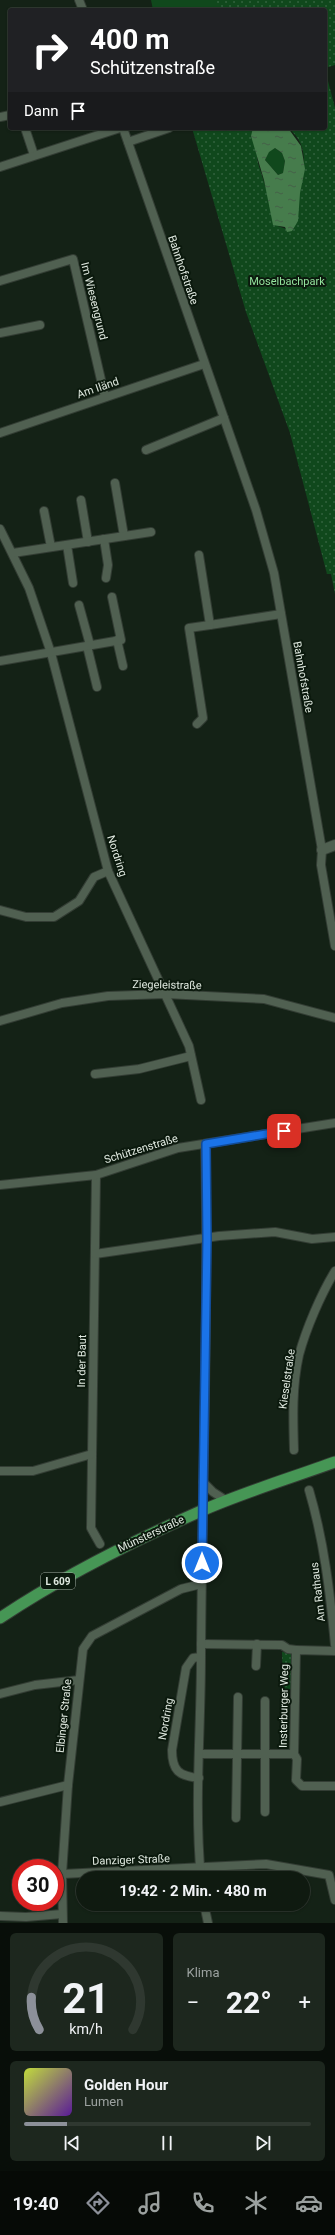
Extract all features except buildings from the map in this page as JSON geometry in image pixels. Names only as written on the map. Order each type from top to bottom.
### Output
[{"type":"main road","name":"Münsterstraße","points":[[0,1618],[60,1580],[118,1549],[202,1511],[335,1462]]},
{"type":"street","points":[[26,130],[34,156]]},
{"type":"street","points":[[0,167],[114,130]]},
{"type":"street","name":"Bahnhofstraße","points":[[125,130],[204,364],[224,418],[262,531],[274,573],[322,850],[321,865],[335,946]]},
{"type":"street","points":[[128,142],[163,130]]},
{"type":"street","name":"Im Wiesengrund","points":[[0,281],[73,259],[105,397]]},
{"type":"street","points":[[0,333],[40,325]]},
{"type":"street","name":"Am Iländ","points":[[0,433],[204,364]]},
{"type":"street","points":[[146,450],[224,418]]},
{"type":"street","points":[[115,483],[124,536]]},
{"type":"street","points":[[81,500],[88,542]]},
{"type":"street","points":[[44,511],[51,547]]},
{"type":"street","name":"Nordring","points":[[0,529],[29,588],[51,653],[108,871],[189,1046],[201,1100]]},
{"type":"street","points":[[13,553],[151,532]]},
{"type":"street","points":[[104,539],[108,565],[106,578]]},
{"type":"street","points":[[66,545],[73,583]]},
{"type":"street","points":[[199,555],[210,625]]},
{"type":"street","points":[[0,661],[121,640],[112,597]]},
{"type":"street","points":[[79,604],[97,687]]},
{"type":"street","points":[[197,724],[203,718],[189,628],[281,614]]},
{"type":"street","points":[[117,640],[123,666]]},
{"type":"street","points":[[322,850],[335,846]]},
{"type":"street","points":[[0,910],[26,917],[54,917],[79,902],[94,877],[108,871]]},
{"type":"street","name":"Ziegeleistraße","points":[[0,1021],[62,1002],[108,996],[166,994],[264,999],[335,1018]]},
{"type":"street","points":[[95,1074],[139,1069],[191,1056]]},
{"type":"street","name":"Schützenstraße","points":[[0,1185],[96,1175],[178,1148],[335,1123]]},
{"type":"street","points":[[200,1869],[199,1778],[201,1584],[207,1239],[206,1144]]},
{"type":"street","name":"In der Baut","points":[[96,1175],[91,1528],[100,1544]]},
{"type":"street","points":[[95,1254],[207,1239],[275,1232],[312,1239],[335,1237]]},
{"type":"street","name":"Kieselstraße","points":[[294,1450],[293,1410],[299,1355],[323,1291],[335,1271]]},
{"type":"street","points":[[0,1471],[33,1471],[92,1454]]},
{"type":"street","points":[[203,1482],[213,1492],[227,1501]]},
{"type":"street","name":"Am Rathaus","points":[[309,1490],[319,1524],[325,1557],[335,1645]]},
{"type":"street","name":"Elbinger Straße","points":[[63,1859],[68,1785],[83,1649],[92,1636],[181,1590],[201,1584]]},
{"type":"street","points":[[201,1644],[282,1645],[288,1649],[296,1650]]},
{"type":"street","points":[[256,1666],[257,1644]]},
{"type":"street","name":"Insterburger Weg","points":[[335,1651],[296,1650],[294,1754],[296,1759],[296,1780],[302,1786],[335,1786]]},
{"type":"street","name":"Nordring","points":[[199,1778],[186,1776],[178,1771],[172,1760],[172,1750],[186,1668],[193,1658],[201,1657]]},
{"type":"street","points":[[0,1694],[35,1685],[79,1680]]},
{"type":"street","points":[[236,1818],[238,1697]]},
{"type":"street","points":[[265,1812],[266,1701]]},
{"type":"street","points":[[200,1754],[294,1754]]},
{"type":"street","points":[[0,1802],[68,1785]]},
{"type":"street","name":"Danziger Straße","points":[[64,1874],[200,1869],[266,1864],[325,1873],[331,1879],[335,1900]]},
{"type":"street","points":[[205,1911],[208,1923]]},
{"type":"street","points":[[0,1916],[26,1917],[62,1914]]},
{"type":"street","name":"Elbinger Straße","points":[[62,1914],[63,1923]]},
{"type":"green space","points":[[151,0],[217,0],[217,8],[153,8]]},
{"type":"green space","points":[[217,0],[335,0],[335,65],[327,67],[327,8],[217,8]]},
{"type":"green space","name":"Moselbachpark","points":[[327,80],[335,108],[335,594],[331,574],[327,574],[290,433],[246,312],[193,130],[253,130],[258,163],[278,226],[286,229],[298,221],[297,209],[304,160],[302,149],[297,138],[290,130],[327,130]]},
{"type":"green space","points":[[275,148],[282,153],[285,161],[283,173],[278,175],[265,160],[269,151]]},
{"type":"green space","points":[[282,1652],[293,1653],[292,1689],[283,1689]]},
{"type":"water","points":[[252,130],[289,130],[301,146],[305,169],[300,193],[298,221],[292,231],[287,232],[285,227],[273,225],[264,180],[251,136]],"holes":[[[275,148],[282,153],[285,161],[283,173],[278,175],[265,160],[269,152]]]},
{"type":"route","points":[[202,1563],[207,1239],[206,1144],[284,1131]]}]
